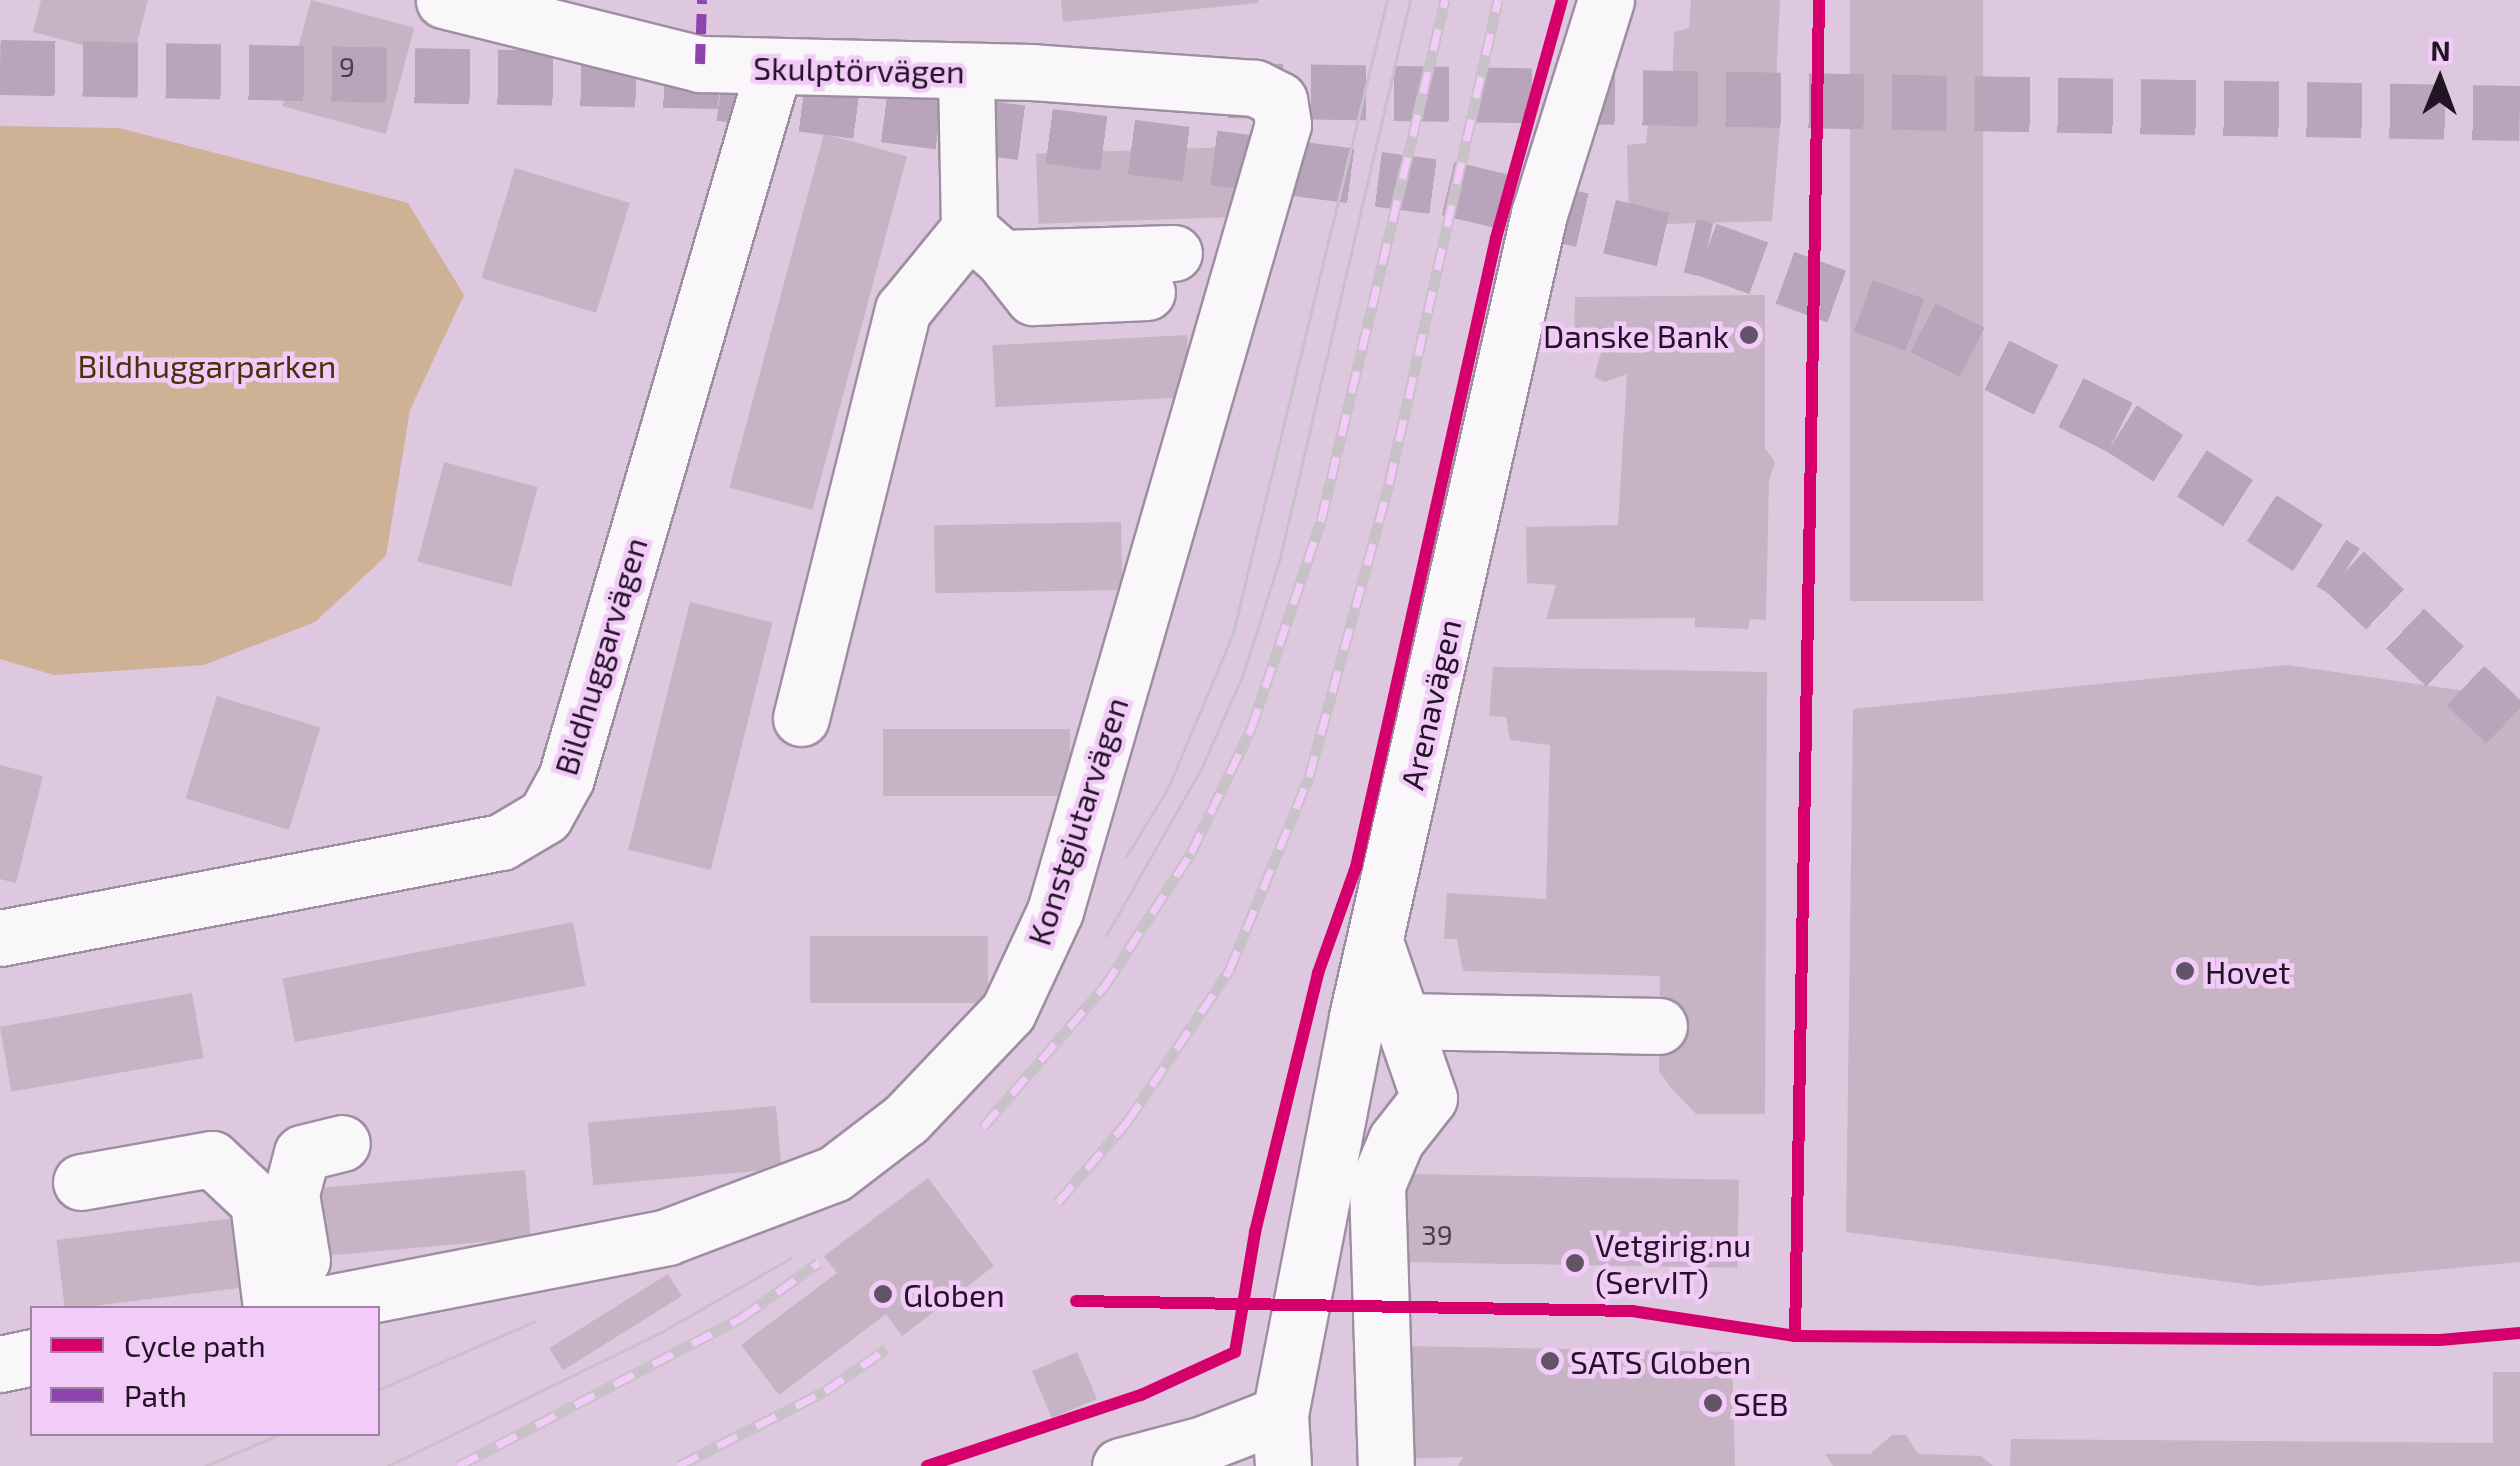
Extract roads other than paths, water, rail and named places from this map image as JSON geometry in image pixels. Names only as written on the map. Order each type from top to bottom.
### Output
[{"type":"street","name":"Skulptörvägen","points":[[444,0],[700,64],[773,70],[966,71],[1255,88],[1278,100]]},
{"type":"street","name":"Arenavägen","points":[[1281,1440],[1375,942],[1539,214],[1606,0]]},
{"type":"street","name":"Bildhuggarvägen","points":[[0,938],[501,842],[544,816],[566,778],[773,70]]},
{"type":"street","points":[[966,71],[985,243],[1033,297],[1160,272]]},
{"type":"street","name":"Konstgjutarvägen","points":[[305,1306],[668,1237],[834,1174],[906,1119],[1008,1012],[1055,911],[1278,154],[1278,100]]},
{"type":"street","points":[[801,718],[903,310],[985,243]]},
{"type":"street","points":[[1375,942],[1429,1098],[1396,1140],[1378,1184],[1386,1466]]},
{"type":"street","points":[[1403,1021],[1659,1026]]},
{"type":"street","points":[[294,1306],[292,1194],[302,1152],[342,1143]]},
{"type":"street","points":[[81,1182],[212,1159],[258,1202],[293,1306]]},
{"type":"street","points":[[0,1364],[30,1358]]},
{"type":"street","points":[[1120,1466],[1203,1444],[1281,1440],[1321,1466]]},
{"type":"tunnel","points":[[0,67],[722,81]]},
{"type":"tunnel","points":[[1228,90],[2520,113]]},
{"type":"tunnel","points":[[720,93],[1448,188],[1707,249],[1923,327],[2122,428],[2345,571],[2520,737]]},
{"type":"tram line","points":[[1126,857],[1168,788],[1233,633],[1387,0]]},
{"type":"tram line","points":[[1106,936],[1201,769],[1243,674],[1280,558],[1410,0]]},
{"type":"tram line","points":[[388,1466],[663,1331],[791,1258]]},
{"type":"tram line","points":[[380,1389],[535,1321]]},
{"type":"tram line","points":[[206,1466],[275,1436]]},
{"type":"railway","points":[[983,1127],[1104,987],[1191,853],[1251,729],[1321,521],[1445,0]]},
{"type":"railway","points":[[1058,1202],[1127,1122],[1229,971],[1309,777],[1389,484],[1498,0]]},
{"type":"railway","points":[[458,1466],[741,1318],[818,1263]]},
{"type":"railway","points":[[678,1466],[825,1391],[886,1349]]},
{"type":"place","name":"Danske Bank","points":[[1749,335]]},
{"type":"place","name":"Hovet","points":[[2185,971]]},
{"type":"place","name":"Vetgirig.nu (ServIT)","points":[[1575,1263]]},
{"type":"place","name":"Globen","points":[[883,1294]]},
{"type":"place","name":"SATS Globen","points":[[1550,1361]]},
{"type":"place","name":"SEB","points":[[1713,1403]]},
{"type":"park label","name":"Bildhuggarparken","points":[[207,365]]}]
